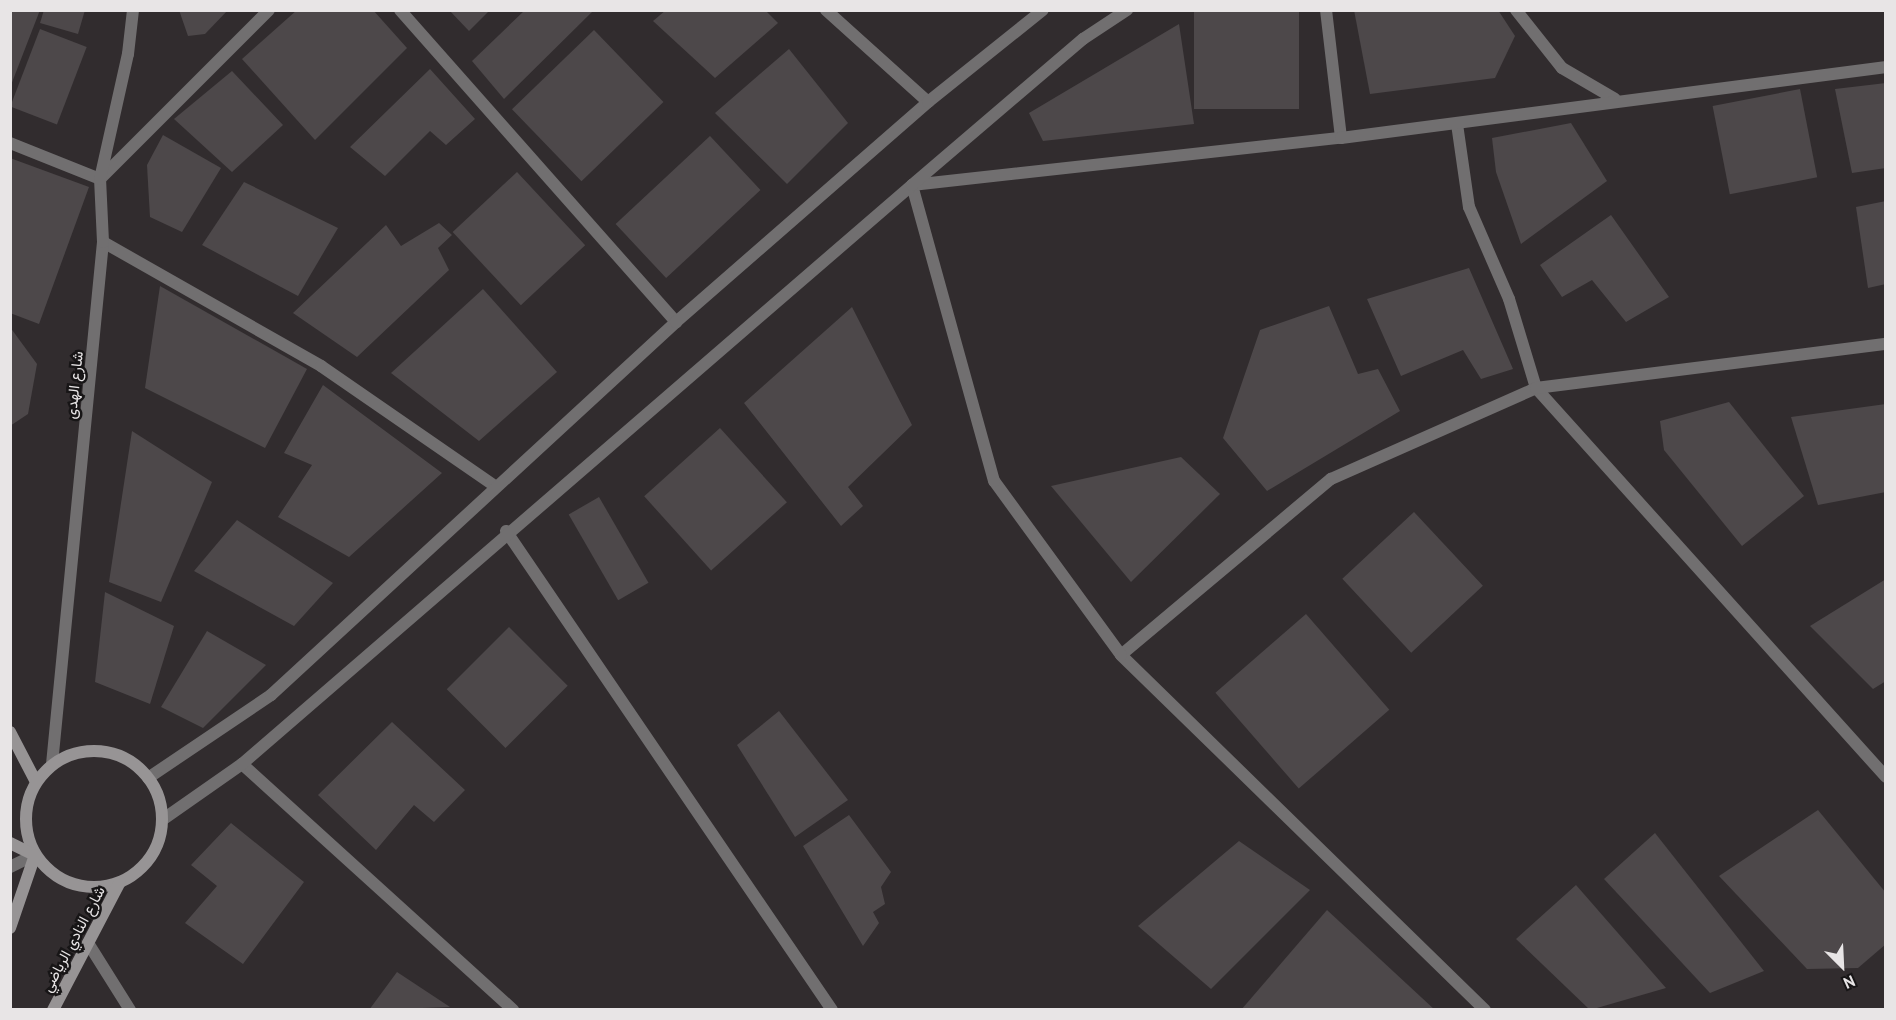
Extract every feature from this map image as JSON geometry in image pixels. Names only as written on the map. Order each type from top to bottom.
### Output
[{"type":"main road","points":[[10,732],[36,782]]},
{"type":"main road","points":[[10,843],[35,855],[51,873],[72,884],[96,887],[120,882],[142,868],[157,846],[162,820],[159,798],[148,778],[133,763],[103,752],[71,754],[52,764],[36,782],[25,818],[35,855],[10,928]]},
{"type":"main road","name":"شارع النادي الرياضي","points":[[53,1010],[120,882]]},
{"type":"street","name":"شارع الهدى","points":[[52,764],[103,242],[100,179],[128,54],[133,10]]},
{"type":"street","points":[[10,142],[100,179],[269,10]]},
{"type":"street","points":[[400,10],[676,322]]},
{"type":"street","points":[[826,10],[928,102]]},
{"type":"street","points":[[148,778],[271,695],[495,486],[676,322],[928,102],[1043,10]]},
{"type":"street","points":[[162,820],[242,764],[506,531],[1083,39],[1127,10]]},
{"type":"street","points":[[1326,10],[1341,138]]},
{"type":"street","points":[[1516,10],[1562,69],[1615,99]]},
{"type":"street","points":[[912,185],[1457,124],[1615,99],[1886,67]]},
{"type":"street","points":[[1457,124],[1469,207],[1509,298],[1536,388],[1886,777]]},
{"type":"street","points":[[912,185],[994,481],[1121,655],[1485,1010]]},
{"type":"street","points":[[103,242],[321,366],[495,486]]},
{"type":"street","points":[[1121,655],[1331,479],[1536,388],[1886,344]]},
{"type":"street","points":[[506,531],[832,1010]]},
{"type":"street","points":[[242,764],[513,1010]]},
{"type":"street","points":[[10,867],[35,855]]},
{"type":"street","points":[[88,943],[130,1010]]},
{"type":"building","points":[[10,10],[40,10],[11,85],[10,85]]},
{"type":"building","points":[[44,10],[85,10],[78,34],[40,23]]},
{"type":"building","points":[[179,10],[228,10],[205,34],[188,36]]},
{"type":"building","points":[[297,10],[373,10],[407,48],[315,140],[242,59]]},
{"type":"building","points":[[449,10],[490,10],[469,31]]},
{"type":"building","points":[[525,10],[594,10],[504,99],[472,61]]},
{"type":"building","points":[[666,10],[765,10],[778,23],[715,78],[653,21]]},
{"type":"building","points":[[1194,10],[1299,10],[1299,109],[1194,109]]},
{"type":"building","points":[[1354,10],[1498,10],[1515,36],[1495,78],[1370,94]]},
{"type":"building","points":[[1179,24],[1194,124],[1043,141],[1029,113]]},
{"type":"building","points":[[40,29],[87,47],[57,124],[10,106]]},
{"type":"building","points":[[594,30],[663,102],[581,181],[512,109]]},
{"type":"building","points":[[789,49],[848,123],[787,184],[715,113]]},
{"type":"building","points":[[430,69],[475,119],[446,145],[430,131],[385,176],[350,147]]},
{"type":"building","points":[[232,71],[283,125],[232,172],[174,119]]},
{"type":"building","points":[[1886,83],[1886,168],[1852,173],[1835,89]]},
{"type":"building","points":[[1800,89],[1817,177],[1730,194],[1713,106]]},
{"type":"building","points":[[1571,123],[1607,181],[1521,244],[1496,172],[1492,138]]},
{"type":"building","points":[[163,135],[221,168],[182,232],[150,217],[147,165]]},
{"type":"building","points":[[710,136],[760,190],[666,278],[616,224]]},
{"type":"building","points":[[10,158],[89,187],[39,324],[10,313]]},
{"type":"building","points":[[517,172],[585,245],[521,305],[453,232]]},
{"type":"building","points":[[244,182],[338,228],[298,296],[202,245]]},
{"type":"building","points":[[1886,201],[1886,284],[1868,288],[1856,207]]},
{"type":"building","points":[[1611,215],[1669,297],[1626,322],[1592,280],[1562,297],[1540,265]]},
{"type":"building","points":[[439,223],[452,235],[438,248],[449,270],[357,357],[293,313],[386,225],[401,246]]},
{"type":"building","points":[[1469,268],[1513,369],[1481,379],[1463,350],[1401,376],[1367,299]]},
{"type":"building","points":[[160,286],[307,369],[265,448],[145,388]]},
{"type":"building","points":[[483,289],[557,372],[479,441],[391,373]]},
{"type":"building","points":[[1329,306],[1358,374],[1378,369],[1400,411],[1267,491],[1223,438],[1260,330]]},
{"type":"building","points":[[852,307],[912,425],[848,487],[863,506],[841,526],[744,403]]},
{"type":"building","points":[[10,327],[37,364],[28,414],[10,426]]},
{"type":"building","points":[[323,385],[442,473],[349,557],[278,517],[312,465],[284,453]]},
{"type":"building","points":[[1729,402],[1804,496],[1742,546],[1664,450],[1660,421]]},
{"type":"building","points":[[1886,404],[1886,492],[1818,505],[1791,417]]},
{"type":"building","points":[[720,428],[787,502],[711,571],[644,496]]},
{"type":"building","points":[[132,431],[212,482],[161,602],[109,582]]},
{"type":"building","points":[[1181,457],[1220,494],[1131,582],[1051,486]]},
{"type":"building","points":[[599,497],[648,583],[618,600],[569,514]]},
{"type":"building","points":[[1414,512],[1483,586],[1411,653],[1342,579]]},
{"type":"building","points":[[237,520],[333,583],[294,626],[194,571]]},
{"type":"building","points":[[1886,579],[1886,681],[1873,689],[1810,626]]},
{"type":"building","points":[[105,592],[174,626],[150,704],[95,682]]},
{"type":"building","points":[[1306,614],[1389,710],[1299,789],[1215,693]]},
{"type":"building","points":[[509,627],[568,686],[505,748],[447,689]]},
{"type":"building","points":[[207,631],[266,665],[203,728],[161,707]]},
{"type":"building","points":[[779,711],[848,800],[795,837],[737,745]]},
{"type":"building","points":[[392,722],[465,790],[434,822],[414,805],[376,850],[318,795]]},
{"type":"building","points":[[1818,810],[1886,893],[1886,944],[1858,968],[1807,969],[1719,876]]},
{"type":"building","points":[[849,815],[891,872],[881,887],[885,904],[873,912],[879,923],[863,946],[803,846]]},
{"type":"building","points":[[231,823],[304,882],[243,964],[185,923],[217,886],[191,865]]},
{"type":"building","points":[[1655,833],[1764,971],[1710,993],[1604,879]]},
{"type":"building","points":[[1239,841],[1310,890],[1211,989],[1138,926]]},
{"type":"building","points":[[1576,885],[1666,988],[1590,1010],[1516,939]]},
{"type":"building","points":[[1327,910],[1435,1010],[1241,1010]]},
{"type":"building","points":[[397,972],[450,1007],[369,1010]]}]
